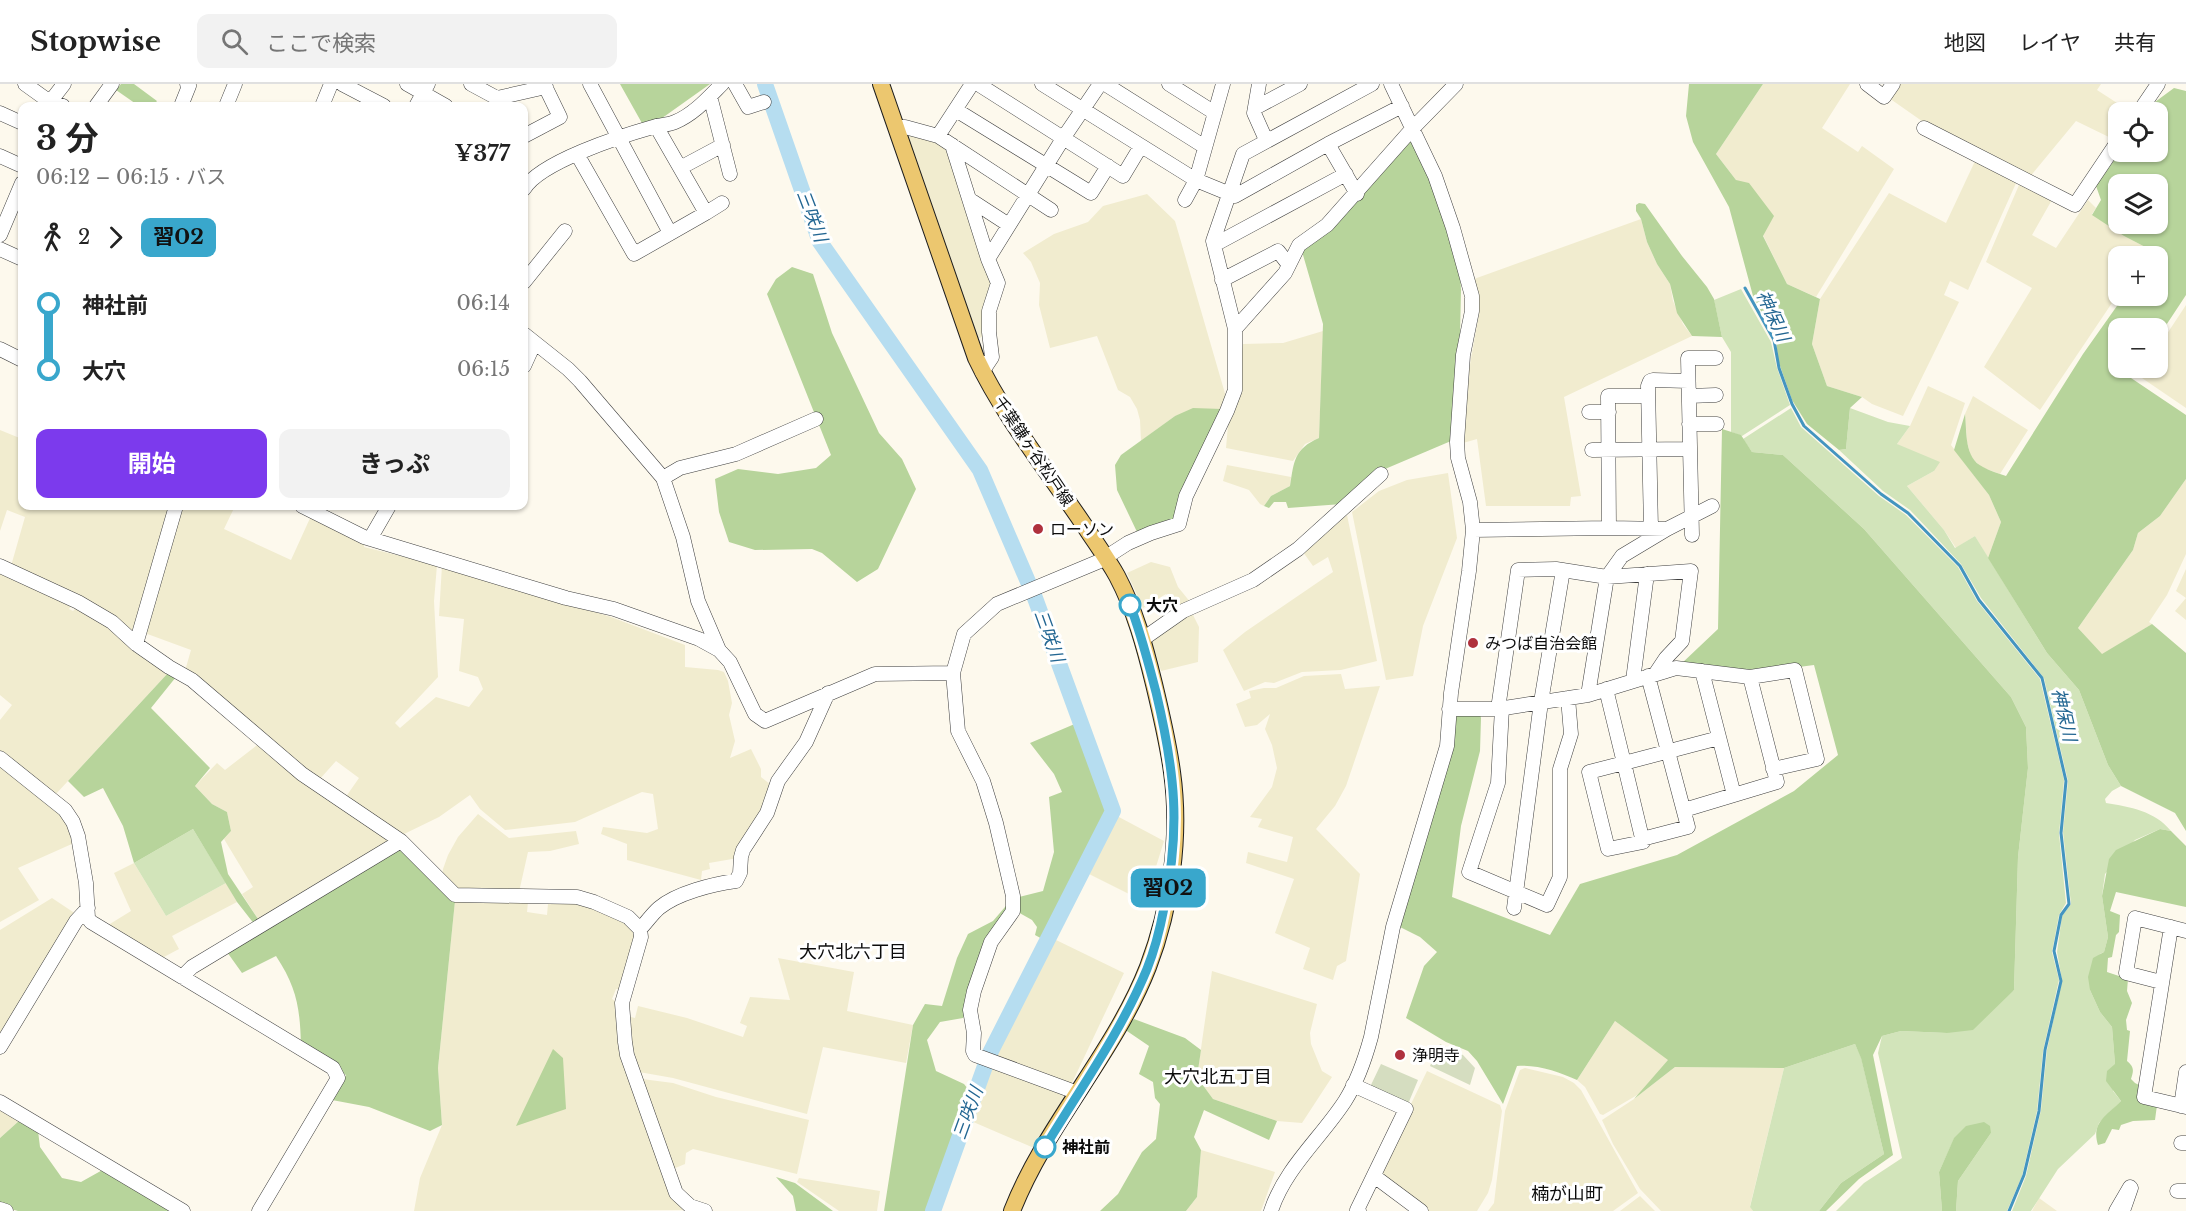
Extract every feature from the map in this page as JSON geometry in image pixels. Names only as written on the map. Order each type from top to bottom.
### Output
[{"type":"main road","name":"千葉鎌ヶ谷松戸線","points":[[880,84],[969,344],[982,372],[1118,577],[1143,639],[1173,774],[1176,815],[1173,864],[1161,926],[1148,968],[1118,1028],[1030,1171],[1012,1211]]},
{"type":"street","points":[[25,84],[53,102]]},
{"type":"street","points":[[57,102],[64,84]]},
{"type":"street","points":[[99,102],[112,84]]},
{"type":"street","points":[[183,102],[189,86],[187,84]]},
{"type":"street","points":[[228,102],[235,84]]},
{"type":"street","points":[[324,102],[331,84]]},
{"type":"street","points":[[342,84],[367,102]]},
{"type":"street","points":[[406,84],[425,88],[441,102]]},
{"type":"street","points":[[471,84],[497,98],[545,85],[560,117],[528,134]]},
{"type":"street","points":[[590,84],[670,233]]},
{"type":"street","points":[[528,182],[536,175],[577,154],[618,138],[674,122],[693,112],[723,84]]},
{"type":"street","points":[[735,84],[748,107],[764,102]]},
{"type":"street","points":[[938,136],[972,84]]},
{"type":"street","points":[[978,84],[1123,176],[1141,146]]},
{"type":"street","points":[[1042,84],[1196,180],[1235,196],[1402,106]]},
{"type":"street","points":[[988,259],[1100,84]]},
{"type":"street","points":[[1105,84],[1120,88],[1205,147]]},
{"type":"street","points":[[1169,84],[1215,113]]},
{"type":"street","points":[[1185,200],[1196,180],[1223,84]]},
{"type":"street","points":[[1259,84],[1254,113],[1266,140]]},
{"type":"street","points":[[1255,108],[1300,84]]},
{"type":"street","points":[[1078,1093],[975,1055],[972,1051],[974,1033],[970,1010],[971,1001],[991,942],[1013,911],[1013,896],[999,834],[983,781],[958,731],[953,673],[964,634],[997,604],[1106,557],[1128,543],[1179,524],[1186,496],[1235,390],[1235,329],[1213,241],[1243,154],[1372,84]]},
{"type":"street","points":[[1271,1211],[1286,1178],[1344,1103],[1371,1037],[1393,927],[1447,746],[1449,709],[1469,571],[1473,530],[1470,502],[1458,458],[1457,442],[1463,355],[1472,311],[1472,296],[1443,196],[1391,84]]},
{"type":"street","points":[[1235,329],[1285,273],[1299,245],[1327,225],[1357,194],[1413,128],[1456,84]]},
{"type":"street","points":[[1867,84],[1884,96],[1893,84]]},
{"type":"street","points":[[2146,102],[2158,84]]},
{"type":"street","points":[[418,102],[425,88]]},
{"type":"street","points":[[710,96],[730,174]]},
{"type":"street","points":[[956,110],[1091,193],[1108,166]]},
{"type":"street","points":[[0,113],[18,121]]},
{"type":"street","points":[[656,126],[706,213]]},
{"type":"street","points":[[896,127],[905,127],[938,136],[1051,210]]},
{"type":"street","points":[[1924,128],[2075,205],[2108,156]]},
{"type":"street","points":[[1328,144],[1357,194]]},
{"type":"street","points":[[680,168],[723,145]]},
{"type":"street","points":[[952,145],[988,259],[998,283],[989,311],[989,332],[993,357],[982,372]]},
{"type":"street","points":[[577,154],[634,254],[722,203]]},
{"type":"street","points":[[0,156],[18,164]]},
{"type":"street","points":[[1214,245],[1346,174]]},
{"type":"street","points":[[0,235],[6,203],[18,188]]},
{"type":"street","points":[[969,199],[1009,225]]},
{"type":"street","points":[[528,277],[565,231]]},
{"type":"street","points":[[0,249],[18,257]]},
{"type":"street","points":[[1222,280],[1278,251],[1288,266]]},
{"type":"street","points":[[0,350],[18,358]]},
{"type":"street","points":[[528,354],[568,369],[663,478],[683,537],[698,601],[719,650]]},
{"type":"street","points":[[1692,535],[1688,358],[1716,358]]},
{"type":"street","points":[[1651,529],[1648,386],[1653,380],[1688,381]]},
{"type":"street","points":[[1689,396],[1716,395]]},
{"type":"street","points":[[1610,528],[1608,396],[1647,396]]},
{"type":"street","points":[[1588,412],[1609,412]]},
{"type":"street","points":[[663,478],[680,468],[736,454],[816,419]]},
{"type":"street","points":[[1689,424],[1717,424]]},
{"type":"street","points":[[1592,450],[1690,449]]},
{"type":"street","points":[[1143,639],[1184,610],[1253,580],[1298,549],[1381,474]]},
{"type":"street","points":[[1588,695],[1607,577],[1622,556],[1712,506]]},
{"type":"street","points":[[136,644],[175,510]]},
{"type":"street","points":[[310,510],[370,539],[566,598],[614,609],[699,639],[719,650],[730,662],[755,714],[765,721],[875,674],[953,673]]},
{"type":"street","points":[[325,518],[330,510]]},
{"type":"street","points":[[370,539],[387,510]]},
{"type":"street","points":[[1473,530],[1667,529]]},
{"type":"street","points":[[0,566],[78,602],[112,622],[136,644],[206,689],[302,774],[401,841],[455,895],[577,897],[620,913],[634,922],[641,937],[622,1003],[621,1019],[627,1055],[676,1193],[690,1206],[705,1211]]},
{"type":"street","points":[[1568,698],[1571,734],[1560,769],[1560,877],[1547,905],[1469,872],[1498,783],[1500,709],[1518,570],[1563,570],[1607,577],[1691,571],[1682,641],[1652,674]]},
{"type":"street","points":[[1514,908],[1541,702],[1563,570]]},
{"type":"street","points":[[1634,680],[1647,574]]},
{"type":"street","points":[[1449,709],[1500,709],[1588,695],[1676,668],[1750,677],[1795,670],[1817,759],[1773,769]]},
{"type":"street","points":[[1702,671],[1734,795]]},
{"type":"street","points":[[1642,838],[1689,827],[1668,752],[1652,674]]},
{"type":"street","points":[[1684,810],[1777,782],[1750,677]]},
{"type":"street","points":[[1606,689],[1624,763],[1643,842],[1608,849],[1589,772],[1624,763],[1668,752],[1719,738]]},
{"type":"street","points":[[639,929],[668,902],[704,888],[736,881],[739,878],[743,850],[767,813],[778,781],[806,742],[828,693]]},
{"type":"street","points":[[0,758],[65,810],[73,822],[83,864],[88,918],[107,939],[182,977],[333,1068],[338,1078],[259,1211]]},
{"type":"street","points":[[182,977],[192,967],[401,841]]},
{"type":"street","points":[[0,1047],[76,921],[88,908]]},
{"type":"street","points":[[2162,982],[2126,973],[2135,918],[2186,931]]},
{"type":"street","points":[[2171,927],[2144,1097],[2183,1106],[2186,1072]]},
{"type":"street","points":[[1353,1085],[1406,1109],[1357,1210],[1359,1211]]},
{"type":"street","points":[[0,1102],[183,1211]]},
{"type":"street","points":[[1374,1176],[1421,1211]]},
{"type":"street","points":[[2115,1211],[2130,1187],[2122,1211]]},
{"type":"street","points":[[0,1209],[6,1211]]},
{"type":"shaded area","points":[[1763,84],[1850,84],[1822,128],[1858,152],[1862,146],[1894,169],[1816,297],[1787,284],[1736,180],[1716,154]]},
{"type":"shaded area","points":[[1899,84],[2101,84],[2097,90],[2116,102],[2108,102],[2108,137],[2076,121],[2029,178],[1929,126],[1889,98]]},
{"type":"shaded area","points":[[906,130],[936,139],[950,148],[996,284],[987,334],[976,340]]},
{"type":"shaded area","points":[[1976,159],[2017,181],[1968,290],[1950,281],[1944,295],[1959,302],[1903,416],[1872,404],[1862,397],[1827,386],[1812,344],[1820,299],[1889,193],[1946,223]]},
{"type":"shaded area","points":[[2024,182],[2053,198],[2032,235],[2056,248],[2088,200],[2096,208],[2092,214],[2108,225],[2108,234],[2121,234],[2144,246],[2108,246],[2108,306],[2110,306],[2040,410],[1984,367],[2032,288],[1986,262],[2019,185]]},
{"type":"shaded area","points":[[1147,194],[1175,221],[1226,397],[1222,409],[1175,416],[1141,441],[1137,409],[1130,397],[1118,390],[1097,336],[1050,348],[1039,305],[1040,283],[1031,262],[1023,253],[1054,234],[1088,222],[1103,206]]},
{"type":"shaded area","points":[[1641,219],[1647,242],[1670,284],[1673,301],[1683,324],[1692,336],[1564,397],[1581,496],[1571,497],[1570,506],[1486,506],[1477,439],[1463,443],[1467,381],[1479,314],[1474,279]]},
{"type":"shaded area","points":[[2186,305],[2186,408],[2142,378],[2168,378],[2168,332]]},
{"type":"shaded area","points":[[1323,331],[1319,438],[1305,444],[1293,461],[1226,448],[1229,414],[1237,392],[1243,344],[1283,343]]},
{"type":"shaded area","points":[[1928,386],[1965,403],[1951,445],[1989,495],[2001,522],[1988,558],[1975,536],[1956,548],[1907,486],[1934,471],[1897,444],[1910,426]]},
{"type":"shaded area","points":[[1973,396],[2028,430],[2000,474],[1981,467],[1971,457],[1967,442],[1965,414]]},
{"type":"shaded area","points":[[0,430],[18,437],[18,510],[172,510],[137,635],[11,566],[25,517],[7,510],[0,531]]},
{"type":"shaded area","points":[[1227,465],[1291,477],[1290,486],[1271,496],[1264,506],[1249,490],[1223,481]]},
{"type":"shaded area","points":[[1448,473],[1457,538],[1423,626],[1413,676],[1386,680],[1352,512],[1379,491],[1407,480]]},
{"type":"shaded area","points":[[2186,479],[2186,554],[2167,595],[2149,622],[2152,624],[2102,655],[2078,628],[2133,550],[2138,533],[2160,516]]},
{"type":"shaded area","points":[[177,510],[233,510],[224,529],[291,560],[311,516],[365,540],[364,547],[437,565],[434,601],[438,677],[395,723],[400,728],[436,697],[469,707],[483,689],[478,677],[459,671],[464,619],[439,616],[442,565],[611,617],[685,645],[685,667],[718,670],[724,672],[728,681],[732,703],[729,715],[735,741],[730,758],[751,749],[761,769],[761,777],[771,785],[762,812],[738,858],[709,863],[710,869],[702,871],[701,880],[627,860],[627,844],[601,834],[603,827],[647,833],[658,829],[653,794],[642,792],[575,822],[505,830],[480,809],[470,795],[439,817],[400,836],[345,798],[359,778],[336,761],[319,780],[185,671],[191,650],[142,632]]},
{"type":"shaded area","points":[[1347,515],[1377,661],[1341,670],[1302,672],[1274,683],[1265,682],[1244,691],[1223,650],[1245,632],[1333,572],[1328,557],[1313,566],[1303,552]]},
{"type":"shaded area","points":[[1151,562],[1170,567],[1178,587],[1191,603],[1177,610],[1166,594],[1143,608],[1127,573]]},
{"type":"shaded area","points":[[2186,569],[2186,598],[2176,591]]},
{"type":"shaded area","points":[[0,571],[72,604],[69,609],[73,611],[77,607],[110,627],[168,673],[55,795],[0,754],[0,720],[12,705],[0,695]]},
{"type":"shaded area","points":[[2186,598],[2186,620],[2175,611]]},
{"type":"shaded area","points":[[1191,611],[1199,627],[1198,662],[1161,671],[1151,638]]},
{"type":"shaded area","points":[[1341,674],[1345,689],[1380,686],[1346,786],[1335,806],[1316,829],[1360,874],[1346,961],[1337,966],[1333,980],[1303,969],[1310,948],[1275,933],[1294,879],[1246,863],[1248,852],[1287,862],[1293,837],[1258,827],[1262,819],[1250,817],[1272,787],[1277,768],[1272,745],[1265,729],[1270,714],[1257,725],[1245,727],[1236,704],[1251,698],[1249,691],[1276,688],[1304,676]]},
{"type":"shaded area","points":[[261,742],[390,837],[390,845],[260,922],[242,894],[253,887],[224,839],[231,831],[227,812],[212,804],[195,786],[217,763],[225,770]]},
{"type":"shaded area","points":[[0,763],[62,813],[69,824],[74,843],[18,868],[39,900],[0,922]]},
{"type":"shaded area","points":[[478,814],[509,838],[576,831],[579,844],[550,851],[528,852],[519,892],[459,892],[442,879],[443,869],[458,837]]},
{"type":"shaded area","points":[[1117,816],[1164,841],[1145,902],[1087,873]]},
{"type":"shaded area","points":[[134,863],[166,916],[226,883],[237,902],[172,936],[179,949],[162,958],[105,927],[131,911],[114,873]]},
{"type":"shaded area","points":[[52,898],[76,914],[13,1019],[0,1033],[0,930]]},
{"type":"shaded area","points":[[455,901],[528,902],[527,912],[547,915],[548,904],[577,902],[626,922],[636,933],[622,990],[616,989],[612,999],[617,1002],[672,1195],[683,1210],[414,1211],[420,1178],[442,1125],[438,1068]]},
{"type":"shaded area","points":[[1054,939],[1124,973],[1071,1085],[994,1057]]},
{"type":"shaded area","points":[[778,958],[854,972],[847,1011],[913,1025],[906,1063],[823,1047],[807,1114],[673,1078],[639,1072],[632,1054],[626,1016],[635,1018],[638,1006],[687,1018],[743,1037],[747,1026],[740,1023],[750,997],[790,1000]]},
{"type":"shaded area","points":[[1212,971],[1317,1004],[1310,1033],[1311,1044],[1322,1071],[1332,1077],[1302,1123],[1277,1121],[1213,1099],[1197,1077]]},
{"type":"shaded area","points":[[1615,1021],[1669,1060],[1639,1094],[1603,1115],[1600,1114],[1585,1087],[1577,1080]]},
{"type":"shaded area","points":[[991,1065],[1067,1093],[1034,1148],[971,1121]]},
{"type":"shaded area","points":[[1675,1067],[1784,1068],[1750,1206],[1753,1211],[1661,1211],[1640,1189],[1613,1144],[1602,1120],[1634,1099]]},
{"type":"shaded area","points":[[1525,1068],[1563,1077],[1581,1090],[1638,1193],[1613,1211],[1488,1211],[1494,1203],[1505,1111],[1520,1070]]},
{"type":"shaded area","points":[[1427,1071],[1500,1105],[1502,1111],[1492,1180],[1488,1193],[1477,1211],[1429,1211],[1383,1179],[1379,1170]]},
{"type":"shaded area","points":[[642,1079],[673,1083],[716,1097],[809,1120],[797,1174],[693,1149],[686,1153],[685,1164],[673,1169]]},
{"type":"shaded area","points":[[0,1108],[20,1120],[0,1138]]},
{"type":"shaded area","points":[[1201,1150],[1275,1172],[1261,1211],[1186,1211],[1197,1197]]},
{"type":"shaded area","points":[[799,1178],[880,1191],[877,1211],[839,1211],[797,1182]]},
{"type":"shaded area","points":[[1640,1196],[1655,1211],[1620,1211]]},
{"type":"shaded area","points":[[2039,1198],[2057,1211],[2032,1211]]},
{"type":"green space","points":[[121,84],[134,84],[157,101],[133,102],[116,90]]},
{"type":"green space","points":[[620,84],[710,84],[658,121],[643,125]]},
{"type":"green space","points":[[1689,84],[1763,84],[1716,154],[1736,180],[1749,183],[1774,216],[1763,236],[1787,284],[1820,299],[1812,344],[1827,386],[1862,397],[1850,408],[1846,449],[1839,450],[1807,424],[1792,400],[1778,360],[1776,339],[1753,296],[1729,207],[1693,142],[1686,116]]},
{"type":"green space","points":[[2174,88],[2186,91],[2186,295],[2168,322],[2168,318],[2108,318],[2117,306],[2168,306],[2168,246],[2143,246],[2121,234],[2168,234],[2168,174],[2108,174],[2108,226],[2092,215],[2101,200],[2096,186],[2113,162],[2168,162],[2168,102],[2155,102]]},
{"type":"green space","points":[[1412,134],[1459,254],[1461,290],[1459,381],[1451,441],[1378,472],[1342,504],[1288,508],[1286,502],[1274,502],[1269,508],[1264,506],[1271,496],[1290,486],[1294,463],[1300,451],[1319,438],[1323,324],[1301,248]]},
{"type":"green space","points":[[1645,204],[1707,287],[1714,299],[1722,337],[1692,336],[1677,313],[1670,284],[1657,264],[1636,211],[1636,205]]},
{"type":"green space","points":[[792,267],[813,274],[832,333],[879,433],[902,459],[916,489],[878,569],[857,582],[822,553],[812,549],[755,550],[729,542],[719,512],[715,479],[738,469],[778,474],[816,468],[831,455],[767,294],[776,279]]},
{"type":"green space","points":[[1741,289],[1771,342],[1790,405],[1742,436],[1731,432],[1731,352],[1722,337],[1714,300]]},
{"type":"green space","points":[[2108,319],[2108,378],[2131,378],[2186,415],[2186,479],[2160,516],[2138,533],[2133,550],[2078,628],[2102,654],[2152,624],[2186,653],[2186,831],[2175,813],[2121,786],[2108,765],[2079,690],[2047,653],[1988,558],[2001,522],[1989,495],[1954,450],[1965,414],[1969,451],[1972,457],[1983,467],[2006,476]]},
{"type":"green space","points":[[1193,408],[1222,409],[1175,523],[1138,534],[1117,490],[1115,465],[1121,455],[1175,416]]},
{"type":"green space","points":[[1791,408],[1801,427],[1879,496],[1906,515],[1958,567],[1977,601],[2040,679],[2064,780],[2059,834],[2066,903],[2059,915],[2052,952],[2059,980],[2043,1051],[2037,1111],[2022,1176],[2007,1211],[1956,1211],[1958,1181],[1991,1133],[1954,1139],[1939,1172],[1942,1211],[1836,1211],[1864,1183],[1902,1158],[1878,1053],[1882,1036],[1901,1031],[1947,1033],[2014,990],[2018,857],[2028,768],[2026,727],[2011,697],[1864,529],[1783,455],[1752,452],[1743,439]]},
{"type":"green space","points":[[1850,408],[1888,422],[1910,426],[1897,444],[1940,462],[1934,471],[1907,486],[1944,530],[1955,548],[1975,536],[2047,653],[2079,690],[2108,765],[2121,786],[2112,791],[2105,799],[2106,803],[2150,814],[2171,831],[2160,829],[2135,840],[2105,874],[2102,896],[2108,937],[2104,952],[2100,954],[2090,990],[2100,1012],[2112,1027],[2115,1064],[2113,1091],[2121,1101],[2099,1123],[2095,1134],[2058,1169],[2031,1211],[2012,1211],[2026,1176],[2041,1110],[2047,1050],[2062,980],[2057,952],[2062,916],[2071,904],[2063,832],[2068,781],[2044,678],[1981,598],[1961,564],[1910,510],[1883,491],[1839,450],[1846,449]]},
{"type":"green space","points":[[1722,429],[1741,435],[1752,452],[1783,455],[1864,529],[2011,697],[2026,727],[2028,768],[2018,857],[2014,990],[1973,1030],[1947,1033],[1901,1031],[1882,1036],[1873,1055],[1893,1155],[1859,1179],[1826,1211],[1819,1211],[1841,1183],[1884,1154],[1861,1058],[1855,1044],[1784,1068],[1675,1067],[1634,1099],[1668,1060],[1615,1021],[1577,1080],[1548,1069],[1517,1066],[1503,1104],[1477,1061],[1468,1051],[1446,1042],[1406,1018],[1424,966],[1437,952],[1420,937],[1398,926],[1454,747],[1454,715],[1480,714],[1481,718],[1480,751],[1461,826],[1452,897],[1550,935],[1580,884],[1677,855],[1794,791],[1838,755],[1814,665],[1745,674],[1680,665],[1718,629]]},
{"type":"green space","points":[[168,673],[176,677],[151,708],[210,768],[195,786],[212,804],[227,812],[231,831],[221,842],[228,874],[260,922],[255,925],[237,902],[193,829],[134,863],[123,826],[103,788],[84,797],[68,781]]},
{"type":"green space","points":[[1077,723],[1108,808],[1044,940],[1035,935],[1037,927],[1032,920],[1016,911],[1015,898],[1043,891],[1054,852],[1049,797],[1062,792],[1054,774],[1030,743]]},
{"type":"green space","points":[[193,829],[226,883],[166,916],[134,863]]},
{"type":"green space","points":[[2160,829],[2171,831],[2186,846],[2186,907],[2116,892],[2110,911],[2120,915],[2119,932],[2116,935],[2112,957],[2108,958],[2107,972],[2128,979],[2127,991],[2132,1003],[2126,1020],[2127,1030],[2130,1031],[2127,1061],[2133,1069],[2131,1079],[2139,1085],[2139,1102],[2157,1105],[2155,1120],[2133,1121],[2121,1125],[2119,1130],[2112,1129],[2105,1143],[2098,1145],[2096,1137],[2098,1125],[2121,1101],[2106,1081],[2107,1071],[2115,1064],[2112,1027],[2100,1012],[2090,990],[2088,977],[2093,958],[2104,952],[2108,937],[2102,896],[2109,859],[2116,850]]},
{"type":"green space","points":[[398,847],[455,901],[438,1068],[442,1125],[430,1131],[369,1107],[332,1100],[346,1075],[301,1046],[296,999],[289,978],[276,956],[242,973],[227,952]]},
{"type":"green space","points":[[1011,900],[963,1018],[940,1022],[927,1040],[936,1071],[964,1084],[972,1094],[928,1211],[884,1211],[913,1025],[925,1004],[942,1006],[957,958],[968,934],[993,921]]},
{"type":"green space","points":[[1134,1019],[1185,1038],[1201,1050],[1197,1077],[1213,1099],[1277,1121],[1269,1140],[1204,1110],[1194,1137],[1201,1150],[1197,1197],[1186,1211],[1100,1211],[1118,1194],[1142,1152],[1156,1139],[1160,1104],[1155,1098],[1153,1082],[1139,1074],[1149,1046],[1124,1029]]},
{"type":"green space","points":[[1440,1044],[1463,1055],[1475,1068],[1470,1085],[1430,1066]]},
{"type":"green space","points":[[1855,1044],[1861,1057],[1884,1154],[1841,1183],[1819,1211],[1753,1211],[1750,1207],[1784,1068]]},
{"type":"green space","points":[[553,1049],[563,1058],[566,1109],[516,1126]]},
{"type":"green space","points":[[1381,1064],[1418,1080],[1408,1104],[1370,1087]]},
{"type":"green space","points":[[20,1120],[38,1131],[40,1147],[62,1178],[81,1182],[106,1168],[179,1211],[18,1211],[0,1206],[0,1138]]},
{"type":"green space","points":[[1984,1122],[1990,1126],[1991,1133],[1958,1181],[1956,1211],[1942,1211],[1939,1172],[1954,1138],[1966,1126]]},
{"type":"green space","points":[[776,1177],[795,1183],[833,1211],[796,1211],[793,1196]]},
{"type":"waterway","name":"三咲川","points":[[765,84],[820,242],[980,470],[1035,598],[1113,811],[989,1055],[933,1211]]},
{"type":"waterway","name":"神保川","points":[[1745,288],[1774,340],[1779,368],[1792,404],[1804,426],[1881,494],[1908,513],[1960,566],[1979,600],[2042,678],[2066,781],[2061,833],[2069,904],[2061,915],[2054,951],[2061,981],[2045,1050],[2039,1111],[2024,1175],[2009,1211]]},
{"type":"bus line","name":"習02","points":[[1045,1147],[1118,1028],[1142,982],[1161,926],[1173,864],[1176,815],[1173,774],[1143,639],[1130,605]]},
{"type":"place","name":"ローソン","points":[[1038,529]]},
{"type":"place","name":"大穴","points":[[1130,605]]},
{"type":"place","name":"みつば自治会館","points":[[1473,643]]},
{"type":"place","name":"浄明寺","points":[[1400,1055]]},
{"type":"place","name":"神社前","points":[[1045,1147]]},
{"type":"district","name":"大穴北六丁目","points":[[853,952]]},
{"type":"district","name":"大穴北五丁目","points":[[1218,1077]]},
{"type":"district","name":"楠が山町","points":[[1567,1194]]}]
